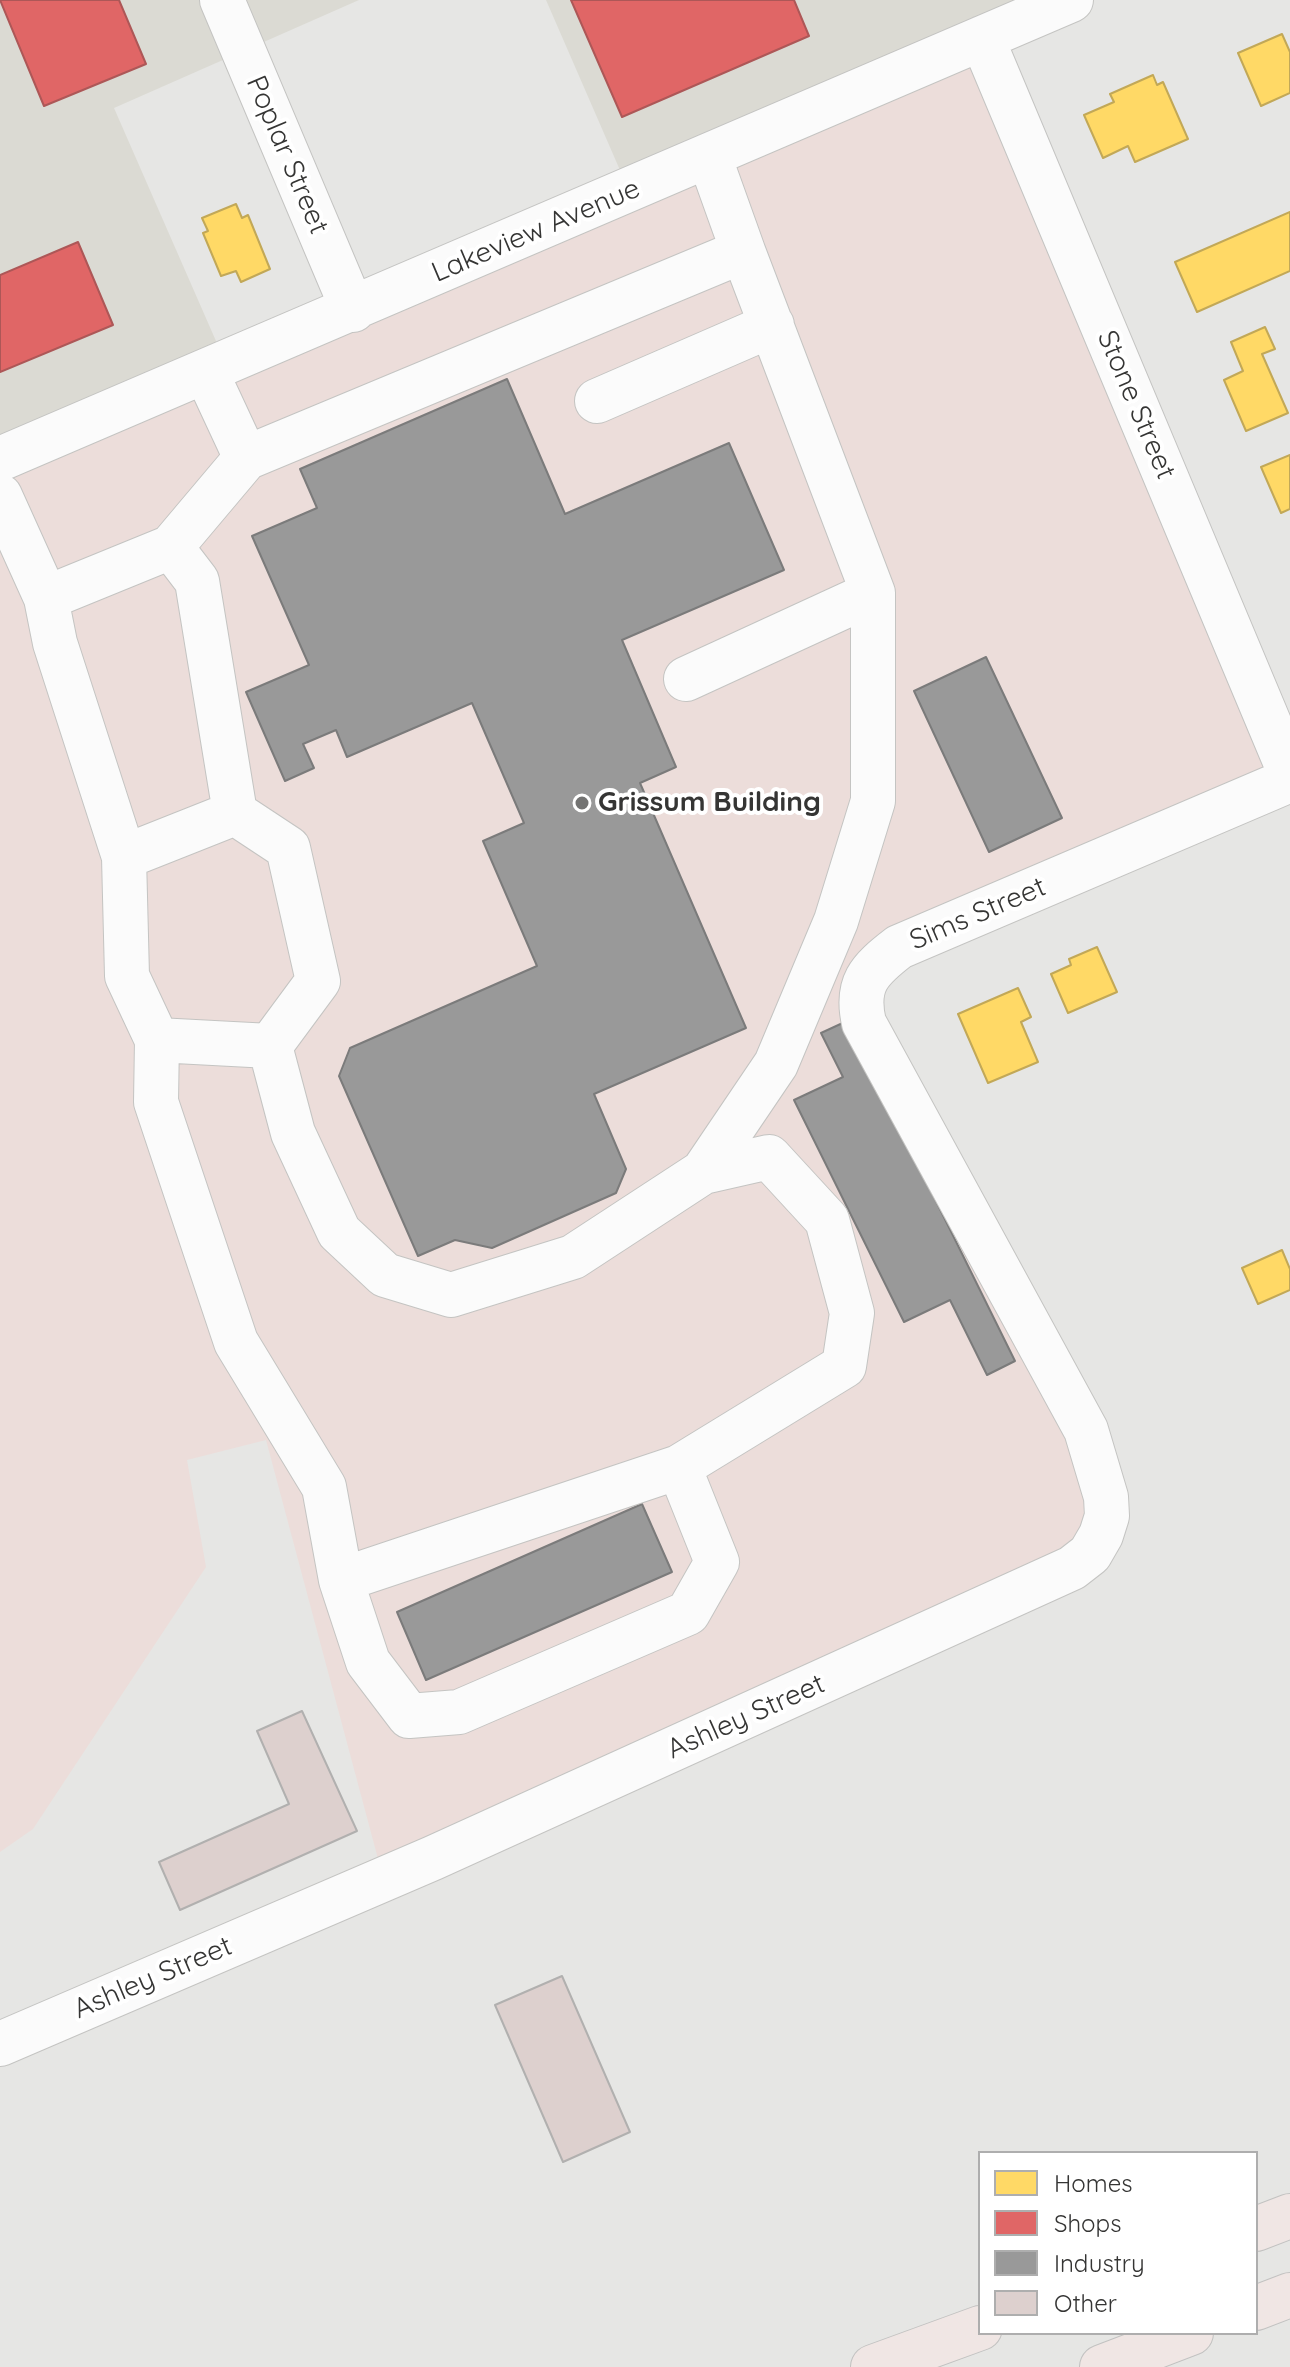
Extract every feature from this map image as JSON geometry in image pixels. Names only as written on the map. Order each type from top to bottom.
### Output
[{"type":"highway","points":[[1258,2228],[1290,2216]]},
{"type":"highway","points":[[1258,2307],[1290,2295]]},
{"type":"highway","points":[[873,2367],[978,2329]]},
{"type":"highway","points":[[1102,2367],[1186,2335]]},
{"type":"street","name":"Poplar Street","points":[[222,0],[353,310]]},
{"type":"street","name":"Lakeview Avenue","points":[[0,459],[1071,0]]},
{"type":"street","name":"Stone Street","points":[[982,38],[1290,773]]},
{"type":"street","points":[[703,1172],[776,1064],[836,921],[873,801],[873,593],[709,156]]},
{"type":"street","points":[[46,598],[171,547],[246,458],[743,251]]},
{"type":"street","points":[[597,401],[772,325]]},
{"type":"street","points":[[206,372],[246,458]]},
{"type":"street","points":[[0,496],[46,598],[55,643],[124,857],[127,976],[157,1040],[156,1102],[236,1342],[324,1487],[341,1580],[368,1662],[409,1716],[459,1712],[688,1613],[717,1562],[679,1467]]},
{"type":"street","points":[[171,547],[197,581],[235,813],[288,848],[318,981],[270,1046]]},
{"type":"street","points":[[686,679],[873,593]]},
{"type":"street","name":"Sims Street","points":[[942,1164],[864,1023],[860,992],[875,966],[899,947],[1290,780]]},
{"type":"street","points":[[124,857],[235,813]]},
{"type":"street","points":[[157,1040],[270,1046]]},
{"type":"street","points":[[270,1046],[293,1133],[339,1232],[385,1275],[451,1295],[573,1257],[703,1172],[769,1157],[827,1220],[852,1313],[844,1366],[679,1467],[341,1580]]},
{"type":"street","name":"Ashley Street","points":[[0,2044],[476,1839],[963,1620],[1072,1568],[1090,1554],[1107,1516],[1104,1486],[1086,1430],[942,1164]]},
{"type":"shaded area","points":[[0,0],[359,0],[114,108],[223,357],[0,452]]},
{"type":"shaded area","points":[[546,0],[1056,0],[626,184]]},
{"type":"shaded area","points":[[978,43],[1286,776],[848,975],[1099,1497],[1069,1560],[381,1870],[266,1440],[187,1460],[206,1567],[33,1829],[0,1852],[0,463]]},
{"type":"building: Homes","points":[[1282,34],[1290,52],[1290,93],[1261,106],[1238,53]]},
{"type":"building: Homes","points":[[1153,75],[1157,85],[1163,82],[1188,139],[1135,162],[1128,146],[1103,158],[1084,115],[1114,102],[1110,94]]},
{"type":"building: Homes","points":[[236,204],[242,218],[248,215],[270,269],[241,282],[236,271],[221,276],[203,233],[208,231],[202,218]]},
{"type":"building: Homes","points":[[1290,212],[1290,271],[1197,312],[1175,262]]},
{"type":"building: Homes","points":[[1265,327],[1275,349],[1262,354],[1288,413],[1246,431],[1224,380],[1243,371],[1231,342]]},
{"type":"building: Homes","points":[[1290,455],[1290,509],[1281,513],[1261,467]]},
{"type":"building: Homes","points":[[1097,947],[1117,992],[1068,1013],[1051,974],[1071,965],[1069,959]]},
{"type":"building: Homes","points":[[1018,988],[1031,1017],[1021,1022],[1038,1062],[988,1083],[958,1014]]},
{"type":"building: Homes","points":[[1282,1250],[1290,1269],[1290,1290],[1258,1304],[1242,1268]]},
{"type":"building: Shops","points":[[0,0],[119,0],[146,64],[44,106]]},
{"type":"building: Shops","points":[[571,0],[794,0],[809,36],[622,117]]},
{"type":"building: Shops","points":[[78,242],[113,325],[0,372],[0,275]]},
{"type":"building: Industry","name":"Grissum Building","points":[[507,379],[565,514],[729,443],[784,570],[622,640],[676,767],[640,783],[746,1028],[594,1094],[626,1169],[616,1193],[492,1248],[455,1240],[418,1256],[339,1076],[350,1048],[537,966],[483,841],[524,823],[472,703],[347,757],[336,730],[303,744],[314,768],[285,781],[246,692],[309,665],[252,536],[317,508],[300,469]]},
{"type":"building: Industry","points":[[986,657],[1062,818],[989,852],[914,691]]},
{"type":"building: Industry","points":[[847,1021],[1015,1361],[987,1375],[950,1300],[904,1322],[794,1100],[843,1077],[821,1033]]},
{"type":"building: Industry","points":[[642,1504],[672,1572],[426,1680],[397,1612]]},
{"type":"building: Other","points":[[302,1711],[357,1831],[180,1910],[159,1862],[289,1804],[257,1731]]},
{"type":"building: Other","points":[[562,1976],[630,2132],[563,2162],[495,2005]]},
{"type":"place","name":"Grissum Building","points":[[582,803]]}]
